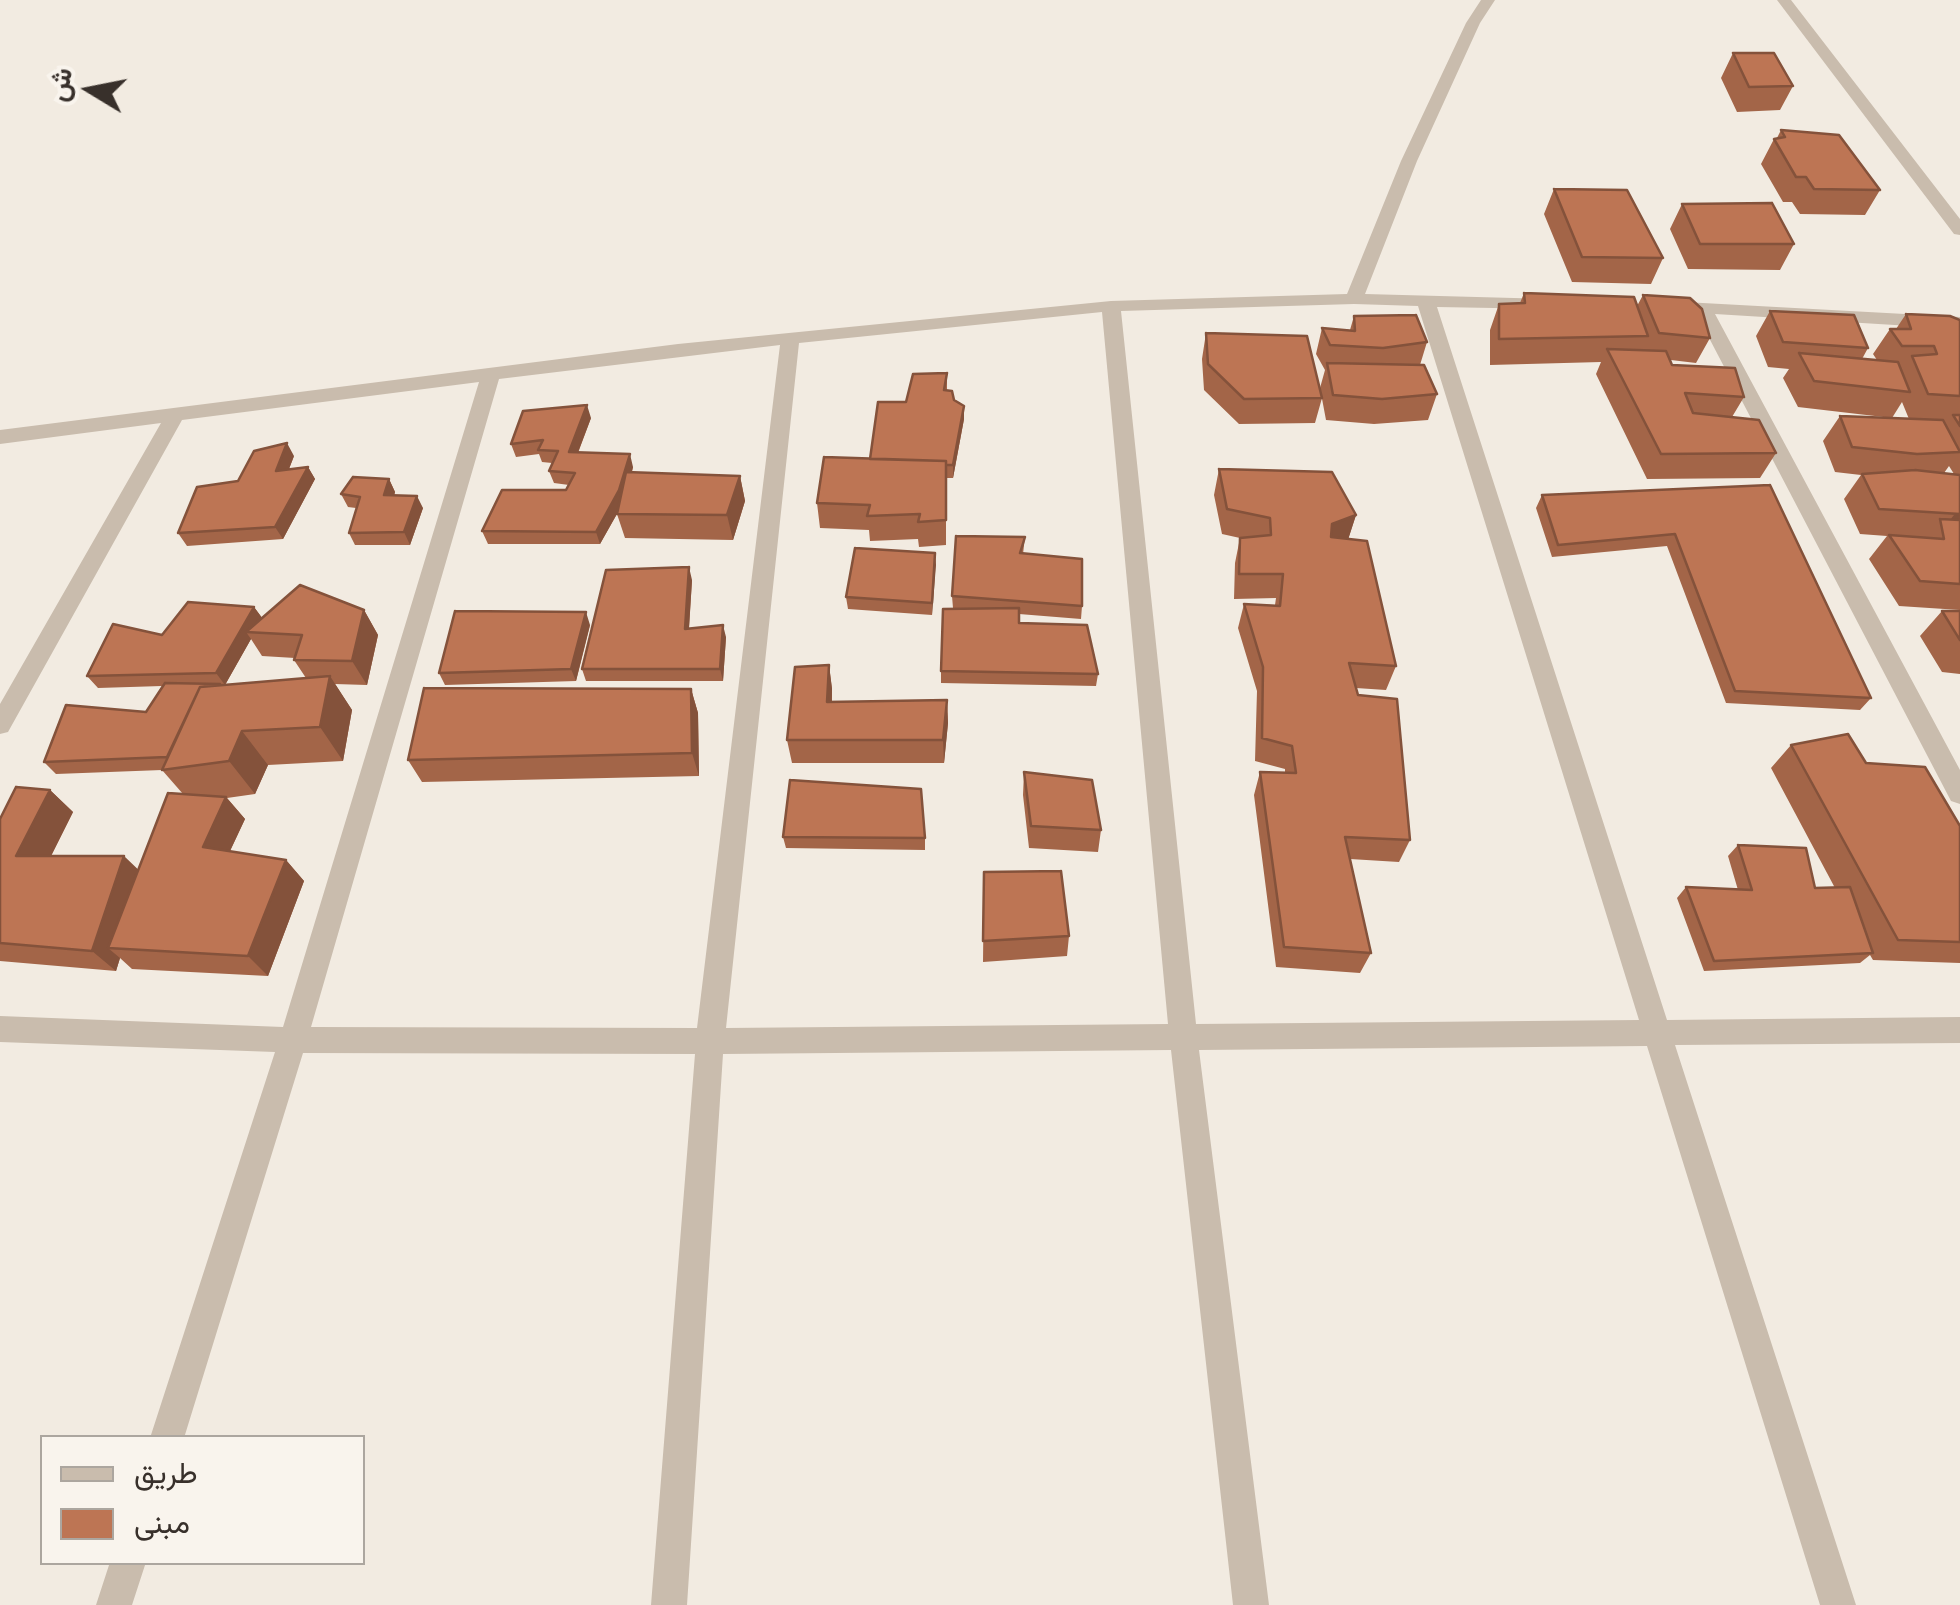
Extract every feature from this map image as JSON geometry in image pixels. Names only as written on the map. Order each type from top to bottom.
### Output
[{"type":"street","points":[[1354,298],[1409,161],[1473,23],[1488,0]]},
{"type":"street","points":[[1784,0],[1960,230]]},
{"type":"street","points":[[0,437],[490,374],[1111,306],[1354,298],[1566,304]]},
{"type":"street","points":[[1426,302],[1838,1605]]},
{"type":"street","points":[[1643,305],[1960,323]]},
{"type":"street","points":[[1111,306],[1184,1039],[1251,1605]]},
{"type":"street","points":[[1701,306],[1960,794]]},
{"type":"street","points":[[669,1605],[710,1041],[790,340]]},
{"type":"street","points":[[168,1435],[293,1040],[490,374]]},
{"type":"street","points":[[0,725],[174,417]]},
{"type":"street","points":[[0,1029],[293,1040],[710,1041],[1960,1030]]},
{"type":"street","points":[[114,1605],[127,1565]]},
{"type":"building","points":[[1733,53],[1774,53],[1793,86],[1749,87]]},
{"type":"building","points":[[1781,130],[1839,135],[1880,190],[1814,189],[1806,177],[1796,177],[1774,139],[1785,137]]},
{"type":"building","points":[[1554,189],[1627,190],[1663,258],[1582,257]]},
{"type":"building","points":[[1772,203],[1794,244],[1700,244],[1682,204]]},
{"type":"building","points":[[1524,293],[1634,297],[1648,336],[1499,339],[1499,304],[1525,303]]},
{"type":"building","points":[[1643,295],[1690,298],[1702,309],[1710,338],[1659,333]]},
{"type":"building","points":[[1770,311],[1854,315],[1868,348],[1783,342]]},
{"type":"building","points":[[1906,314],[1960,320],[1960,396],[1928,394],[1912,356],[1937,354],[1934,346],[1902,346],[1890,329],[1911,329]]},
{"type":"building","points":[[1416,315],[1427,342],[1383,348],[1330,345],[1322,328],[1355,331],[1354,316]]},
{"type":"building","points":[[1206,333],[1307,336],[1322,398],[1244,399],[1208,364]]},
{"type":"building","points":[[1607,349],[1666,351],[1672,365],[1735,368],[1744,397],[1685,393],[1693,413],[1759,420],[1776,453],[1661,454]]},
{"type":"building","points":[[1799,353],[1898,362],[1910,392],[1814,381]]},
{"type":"building","points":[[1327,363],[1424,365],[1437,394],[1382,399],[1333,395]]},
{"type":"building","points":[[947,373],[944,390],[952,391],[954,400],[964,406],[953,465],[946,465],[946,461],[870,459],[878,402],[906,402],[913,374]]},
{"type":"building","points":[[587,405],[569,452],[630,454],[619,490],[596,532],[482,531],[502,490],[566,490],[575,473],[549,471],[558,451],[538,450],[543,440],[511,444],[523,411]]},
{"type":"building","points":[[1840,416],[1943,420],[1960,452],[1917,454],[1852,447]]},
{"type":"building","points":[[287,443],[276,471],[308,467],[275,527],[178,533],[197,487],[238,481],[254,451]]},
{"type":"building","points":[[824,457],[946,461],[946,520],[918,522],[920,514],[867,516],[870,505],[817,503]]},
{"type":"building","points":[[1219,469],[1332,472],[1356,515],[1332,524],[1331,537],[1367,541],[1396,666],[1349,663],[1358,695],[1397,699],[1410,840],[1345,837],[1371,953],[1284,947],[1260,772],[1296,773],[1292,746],[1262,738],[1263,667],[1244,604],[1280,606],[1283,574],[1239,574],[1240,538],[1271,535],[1270,518],[1227,509]]},
{"type":"building","points":[[1915,470],[1960,475],[1960,514],[1879,509],[1862,474]]},
{"type":"building","points":[[626,472],[740,476],[727,515],[617,514]]},
{"type":"building","points":[[353,477],[389,479],[384,495],[417,496],[404,532],[349,533],[360,497],[341,494]]},
{"type":"building","points":[[1770,485],[1871,698],[1735,691],[1675,534],[1558,545],[1542,495]]},
{"type":"building","points":[[1940,519],[1960,520],[1960,584],[1920,581],[1889,535],[1944,539]]},
{"type":"building","points":[[956,536],[1025,537],[1020,553],[1082,559],[1082,606],[952,596]]},
{"type":"building","points":[[855,548],[935,553],[932,603],[846,597]]},
{"type":"building","points":[[689,567],[685,629],[723,625],[720,669],[582,669],[606,570]]},
{"type":"building","points":[[300,585],[364,610],[352,661],[294,660],[302,635],[246,632]]},
{"type":"building","points":[[188,602],[254,607],[216,673],[87,676],[113,624],[162,635]]},
{"type":"building","points":[[1019,608],[1019,623],[1087,625],[1098,674],[941,671],[943,609]]},
{"type":"building","points":[[455,611],[586,612],[571,669],[439,673]]},
{"type":"building","points":[[1942,611],[1960,611],[1960,640]]},
{"type":"building","points":[[829,665],[827,702],[947,700],[943,740],[787,740],[795,667]]},
{"type":"building","points":[[330,676],[320,727],[242,731],[229,761],[162,770],[200,687]]},
{"type":"building","points":[[165,683],[220,684],[200,687],[167,757],[44,762],[66,705],[146,712]]},
{"type":"building","points":[[424,688],[691,689],[692,753],[408,760]]},
{"type":"building","points":[[1848,734],[1866,763],[1925,767],[1960,826],[1960,942],[1898,940],[1791,745]]},
{"type":"building","points":[[1024,772],[1092,780],[1101,830],[1031,826]]},
{"type":"building","points":[[790,780],[921,789],[925,838],[783,837]]},
{"type":"building","points":[[16,787],[50,790],[16,856],[124,856],[92,951],[0,943],[0,819]]},
{"type":"building","points":[[168,793],[226,797],[203,847],[286,860],[248,956],[108,948]]},
{"type":"building","points":[[1738,845],[1806,848],[1815,888],[1850,887],[1873,953],[1714,961],[1686,887],[1752,890]]},
{"type":"building","points":[[1061,871],[1069,936],[983,941],[984,872]]}]
